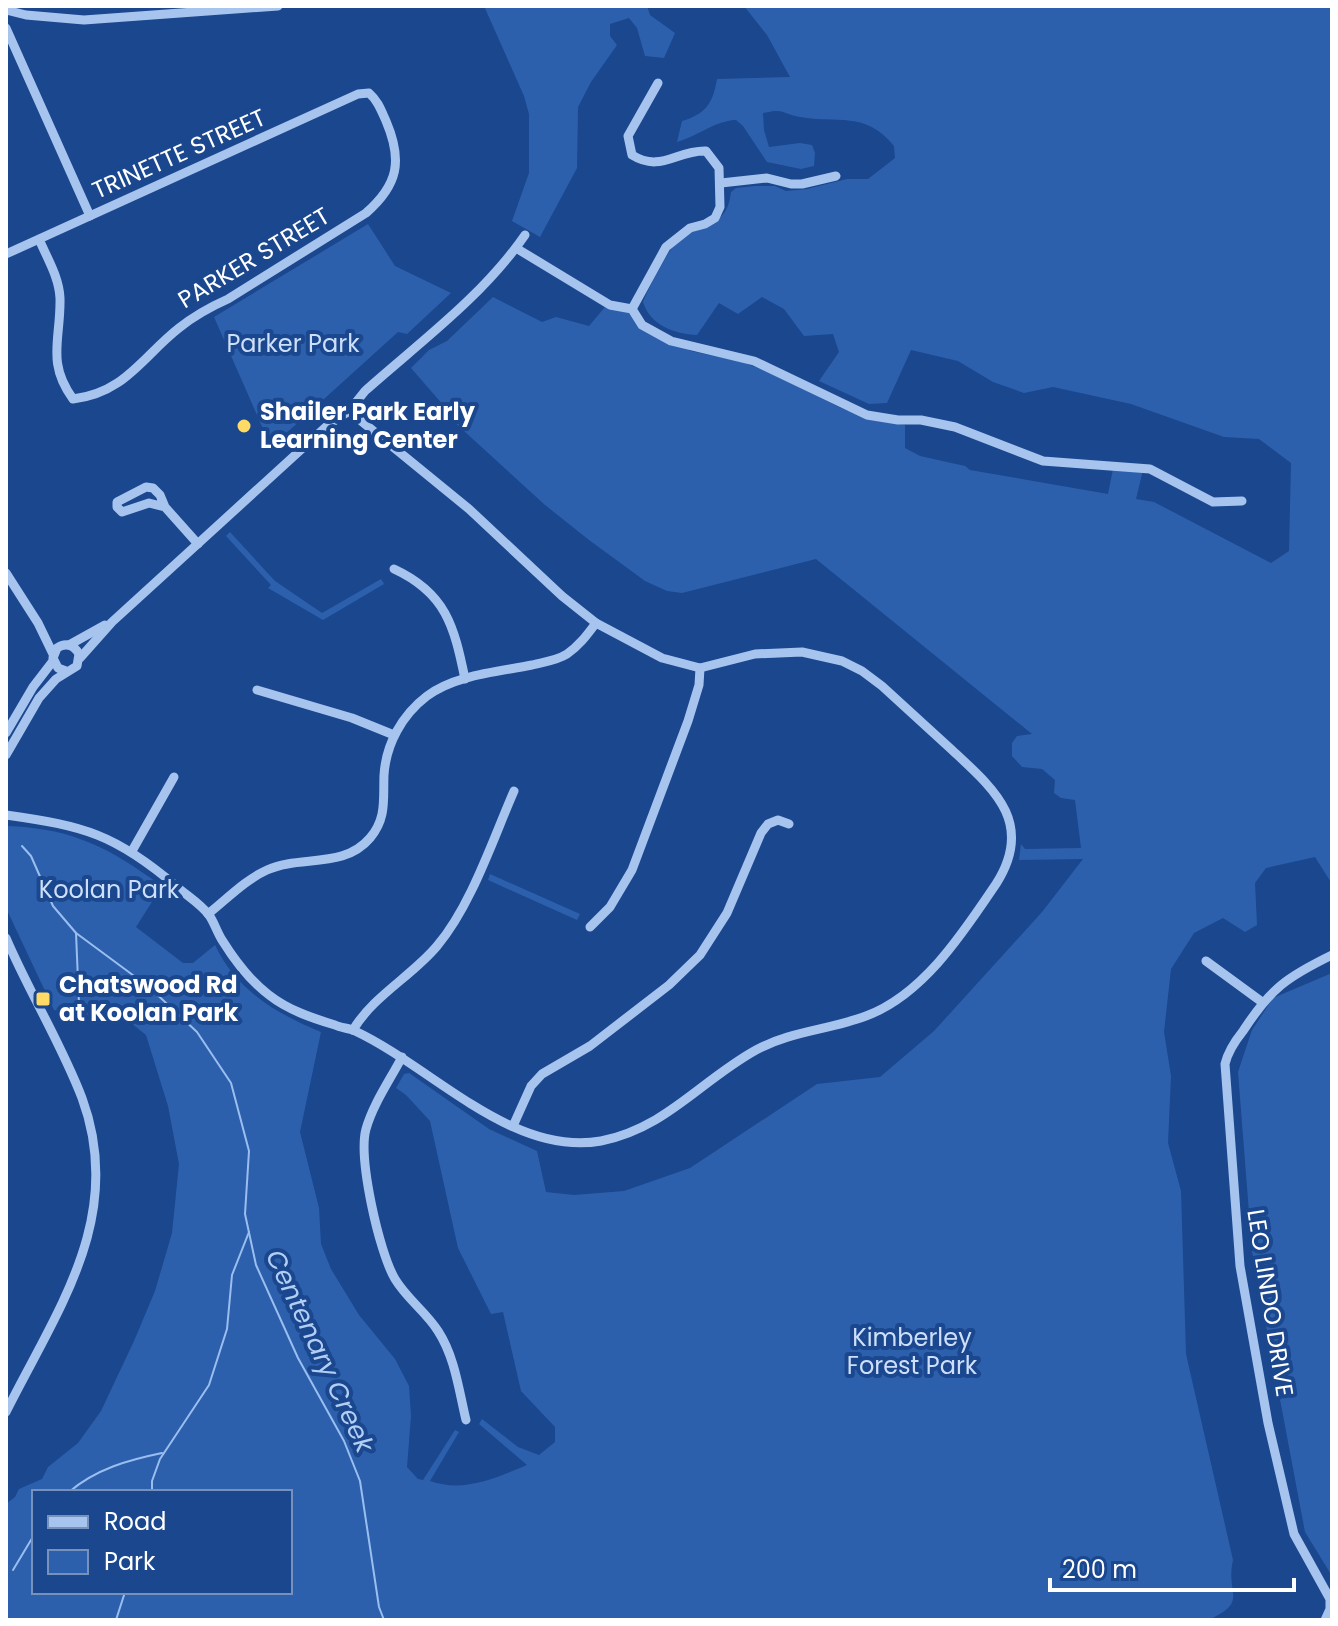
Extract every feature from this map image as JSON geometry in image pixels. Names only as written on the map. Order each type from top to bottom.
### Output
[{"type":"street","points":[[6,10],[84,20],[154,10],[278,6]]},
{"type":"street","points":[[6,28],[90,216]]},
{"type":"street","points":[[632,309],[666,247],[690,228],[715,218],[720,207],[719,168],[706,151],[685,152],[654,164],[632,155],[628,136],[658,83]]},
{"type":"street","name":"TRINETTE STREET","points":[[6,254],[358,94],[369,93]]},
{"type":"street","name":"PARKER STREET","points":[[39,239],[57,279],[60,297],[56,367],[61,383],[73,399],[86,398],[120,382],[138,369],[177,330],[203,311],[228,299],[366,213],[381,200],[395,174],[396,154],[377,101],[369,93]]},
{"type":"street","points":[[721,183],[767,178],[802,184],[836,176]]},
{"type":"street","points":[[7,752],[34,704],[66,671],[74,669],[112,622],[309,442],[349,411],[365,391],[483,285],[525,235]]},
{"type":"street","points":[[516,248],[610,305],[632,309],[642,325],[671,341],[754,361],[867,415],[955,427],[1043,461],[1150,469],[1213,502],[1242,501]]},
{"type":"street","points":[[6,815],[84,829],[132,851],[208,914],[242,969],[271,997],[310,1017],[353,1030],[402,1057],[486,1114],[540,1138],[573,1143],[603,1140],[643,1129],[716,1074],[760,1048],[799,1032],[865,1017],[889,1005],[915,987],[938,962],[1007,865],[1010,853],[1009,820],[1004,805],[993,789],[862,671],[823,656],[782,651],[755,654],[700,668],[662,658],[596,623],[562,596],[469,509],[349,411]]},
{"type":"street","points":[[165,507],[149,503],[122,512],[117,502],[149,487],[160,495],[165,507],[198,544]]},
{"type":"street","points":[[394,569],[414,579],[444,609],[465,679]]},
{"type":"street","points":[[6,573],[38,623],[58,668],[66,671]]},
{"type":"street","points":[[6,733],[57,648],[112,622]]},
{"type":"street","points":[[38,623],[77,650],[80,658]]},
{"type":"street","points":[[208,914],[268,870],[340,858],[361,847],[380,824],[384,810],[384,774],[394,735],[424,698],[465,679],[557,659],[580,643],[596,623]]},
{"type":"street","points":[[590,927],[610,907],[632,870],[688,721],[699,685],[700,668]]},
{"type":"street","points":[[257,690],[352,718],[394,735]]},
{"type":"street","points":[[132,851],[174,777]]},
{"type":"street","points":[[353,1030],[367,1011],[418,966],[448,932],[514,791]]},
{"type":"street","points":[[513,1126],[531,1086],[542,1074],[590,1046],[669,985],[700,955],[727,913],[761,833],[768,824],[778,820],[789,824]]},
{"type":"street","points":[[6,1412],[80,1262],[92,1227],[97,1191],[94,1143],[81,1096],[7,942]]},
{"type":"street","name":"LEO LINDO DRIVE","points":[[1330,1609],[1326,1590],[1294,1534],[1268,1423],[1240,1266],[1225,1064],[1232,1046],[1262,1002],[1288,978],[1332,955]]},
{"type":"street","points":[[1206,961],[1262,1002]]},
{"type":"street","points":[[402,1057],[372,1113],[365,1132],[364,1153],[385,1258],[395,1279],[438,1332],[449,1354],[466,1420]]},
{"type":"street","points":[[1325,1620],[1330,1609]]},
{"type":"green space","points":[[484,6],[647,6],[650,15],[675,33],[664,58],[645,56],[637,28],[629,18],[610,24],[610,36],[617,45],[578,107],[577,168],[540,237],[512,221],[529,173],[529,114]]},
{"type":"green space","name":"Kimberley Forest Park","points":[[744,6],[1332,6],[1332,884],[1315,857],[1266,868],[1255,883],[1257,925],[1245,932],[1223,918],[1194,933],[1171,969],[1164,1032],[1171,1076],[1168,1143],[1181,1191],[1186,1354],[1233,1560],[1232,1602],[1208,1620],[6,1620],[6,1504],[19,1489],[42,1479],[48,1467],[78,1443],[101,1411],[155,1291],[172,1233],[179,1164],[168,1106],[146,1035],[131,1023],[54,1010],[6,908],[6,828],[32,828],[72,836],[125,861],[162,886],[136,927],[183,963],[193,963],[215,945],[234,975],[259,999],[321,1032],[300,1132],[319,1208],[321,1244],[331,1269],[359,1315],[395,1359],[409,1386],[411,1416],[407,1467],[423,1480],[455,1430],[459,1432],[430,1481],[455,1485],[479,1482],[527,1465],[479,1424],[482,1419],[518,1447],[539,1455],[555,1442],[555,1427],[521,1391],[503,1312],[491,1314],[458,1248],[430,1121],[396,1088],[404,1074],[409,1073],[489,1129],[537,1151],[546,1192],[574,1195],[624,1191],[690,1168],[817,1084],[880,1077],[934,1031],[1042,912],[1083,859],[1019,860],[1021,844],[1025,849],[1081,848],[1075,800],[1061,798],[1054,793],[1055,780],[1042,769],[1022,767],[1012,756],[1012,743],[1017,736],[1032,734],[816,559],[682,593],[667,591],[645,581],[545,505],[441,410],[444,406],[411,368],[429,350],[447,341],[493,297],[542,322],[556,317],[589,326],[605,307],[630,313],[637,325],[691,351],[742,362],[872,420],[905,425],[905,448],[920,456],[965,466],[970,470],[1108,494],[1113,469],[1143,470],[1136,499],[1154,502],[1271,563],[1289,551],[1291,463],[1259,439],[1224,437],[1131,404],[1053,387],[1024,393],[993,382],[958,361],[911,350],[887,403],[869,404],[819,381],[839,352],[833,334],[804,336],[784,309],[762,297],[738,314],[719,303],[697,335],[664,327],[651,317],[643,302],[672,247],[682,235],[720,217],[729,204],[731,192],[736,188],[775,186],[786,191],[847,179],[868,179],[895,158],[894,146],[872,127],[779,111],[763,113],[769,147],[800,143],[812,145],[814,166],[801,169],[767,162],[736,120],[720,123],[677,142],[682,121],[703,111],[713,95],[717,79],[790,77],[767,35]]},
{"type":"green space","name":"Parker Park","points":[[368,224],[395,266],[451,293],[407,334],[398,332],[271,447],[214,317]]},
{"type":"green space","points":[[230,532],[275,581],[322,613],[381,579],[384,584],[323,620],[268,588],[271,585],[226,536]]},
{"type":"green space","points":[[490,874],[580,914],[577,920],[488,880]]},
{"type":"green space","points":[[1332,973],[1332,1576],[1305,1532],[1252,1251],[1238,1072],[1252,1030],[1273,998]]},
{"type":"waterway","name":"Centenary Creek","points":[[22,846],[31,856],[53,906],[76,933],[149,987],[197,1032],[231,1083],[249,1151],[245,1214],[256,1265],[298,1358],[344,1441],[360,1481],[379,1607],[384,1620]]},
{"type":"waterway","points":[[76,933],[79,1004]]},
{"type":"waterway","points":[[152,1490],[160,1459],[209,1385],[227,1329],[232,1275],[249,1232]]},
{"type":"waterway","points":[[72,1490],[113,1466],[162,1453]]},
{"type":"waterway","points":[[13,1570],[32,1538]]},
{"type":"waterway","points":[[116,1620],[124,1594]]},
{"type":"place","name":"Shailer Park Early Learning Center","points":[[244,426]]},
{"type":"place","name":"Chatswood Rd at Koolan Park","points":[[43,999]]},
{"type":"park label","name":"Koolan Park","points":[[109,890]]}]
